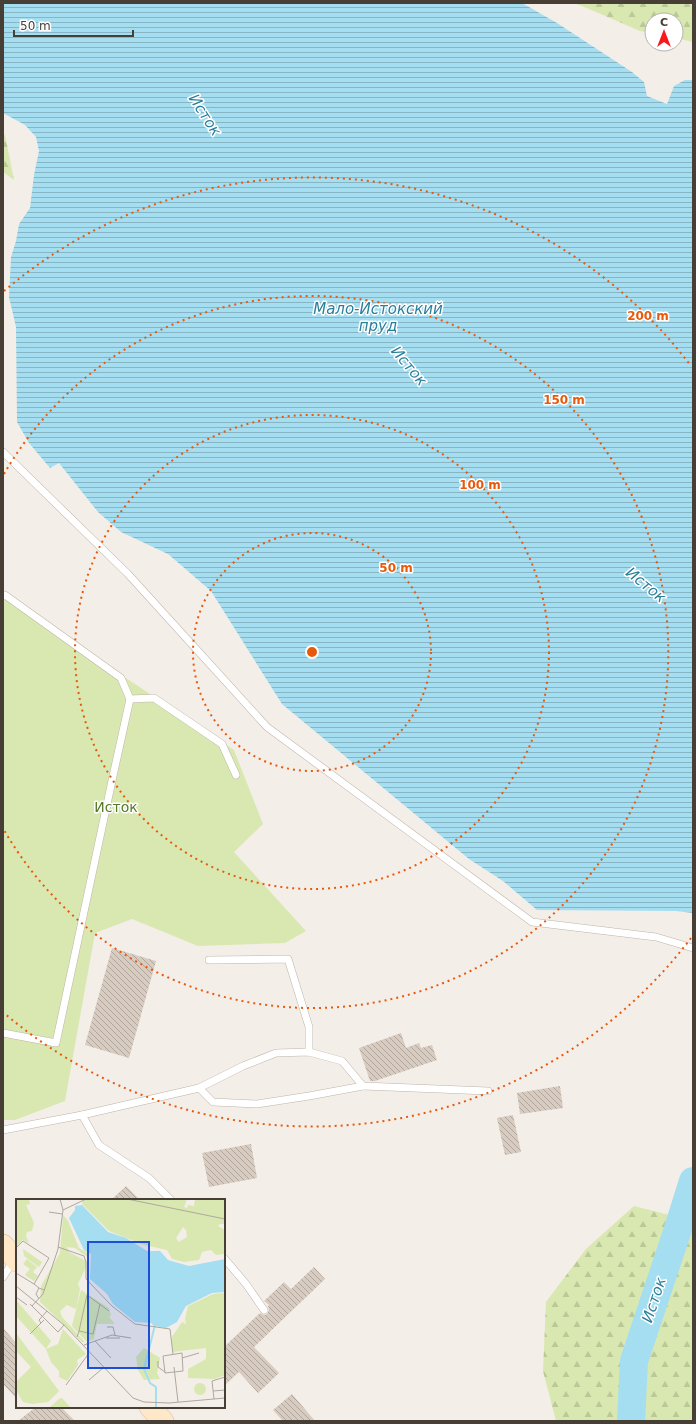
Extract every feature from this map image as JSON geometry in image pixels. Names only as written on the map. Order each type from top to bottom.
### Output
[{"type":"main road","points":[[151,1408],[163,1421]]},
{"type":"lane","points":[[3,452],[128,574],[267,727],[532,922],[656,937],[693,948]]},
{"type":"lane","points":[[3,596],[6,595],[121,678],[130,699],[56,1043],[3,1033]]},
{"type":"lane","points":[[130,699],[154,698],[222,744],[236,775]]},
{"type":"lane","points":[[209,960],[288,958],[309,1028],[309,1052]]},
{"type":"lane","points":[[3,1130],[82,1115],[199,1088],[243,1066],[276,1053],[309,1052],[342,1061],[363,1086]]},
{"type":"lane","points":[[199,1088],[213,1102],[257,1104],[363,1086],[488,1091]]},
{"type":"lane","points":[[82,1115],[99,1145],[149,1178],[170,1199]]},
{"type":"lane","points":[[3,1277],[12,1255]]},
{"type":"lane","points":[[225,1259],[246,1284],[264,1310]]},
{"type":"green space","points":[[575,3],[693,3],[693,42],[684,40],[684,12],[644,12],[644,32]]},
{"type":"green space","points":[[3,134],[5,135],[14,180],[3,172]]},
{"type":"green space","name":"Исток","points":[[3,596],[234,750],[263,824],[234,852],[306,931],[285,943],[198,946],[132,919],[95,933],[65,1101],[15,1120],[3,1120]]},
{"type":"green space","points":[[634,1206],[693,1221],[693,1421],[556,1421],[543,1371],[546,1302],[586,1249]]},
{"type":"water","name":"Мало-Истокский пруд","points":[[3,3],[522,3],[557,23],[632,72],[644,82],[647,96],[667,104],[674,86],[685,80],[693,80],[693,913],[676,911],[537,910],[503,881],[469,859],[282,704],[211,591],[168,554],[121,532],[98,512],[59,463],[50,468],[29,443],[17,422],[16,327],[9,297],[11,257],[19,224],[30,208],[39,151],[36,137],[25,125],[3,113]]},
{"type":"building","points":[[112,948],[156,961],[129,1058],[85,1045]]},
{"type":"building","points":[[401,1033],[406,1048],[419,1043],[421,1048],[432,1045],[437,1060],[375,1081],[370,1081],[359,1048]]},
{"type":"building","points":[[560,1086],[563,1108],[520,1114],[517,1093]]},
{"type":"building","points":[[513,1115],[521,1152],[505,1155],[497,1118]]},
{"type":"building","points":[[251,1144],[257,1178],[209,1187],[202,1153]]},
{"type":"building","points":[[126,1186],[139,1199],[112,1199]]},
{"type":"building","points":[[314,1267],[325,1279],[254,1347],[279,1373],[258,1393],[239,1372],[225,1385],[225,1346],[260,1313],[264,1315],[267,1314],[269,1305],[264,1301],[284,1282],[291,1289]]},
{"type":"building","points":[[3,1328],[16,1343],[16,1398],[3,1384]]},
{"type":"building","points":[[292,1394],[315,1421],[283,1421],[273,1410]]},
{"type":"building","points":[[35,1408],[62,1408],[75,1421],[18,1421]]},
{"type":"waterway","name":"Исток","points":[[631,1421],[634,1361],[693,1181]]}]
